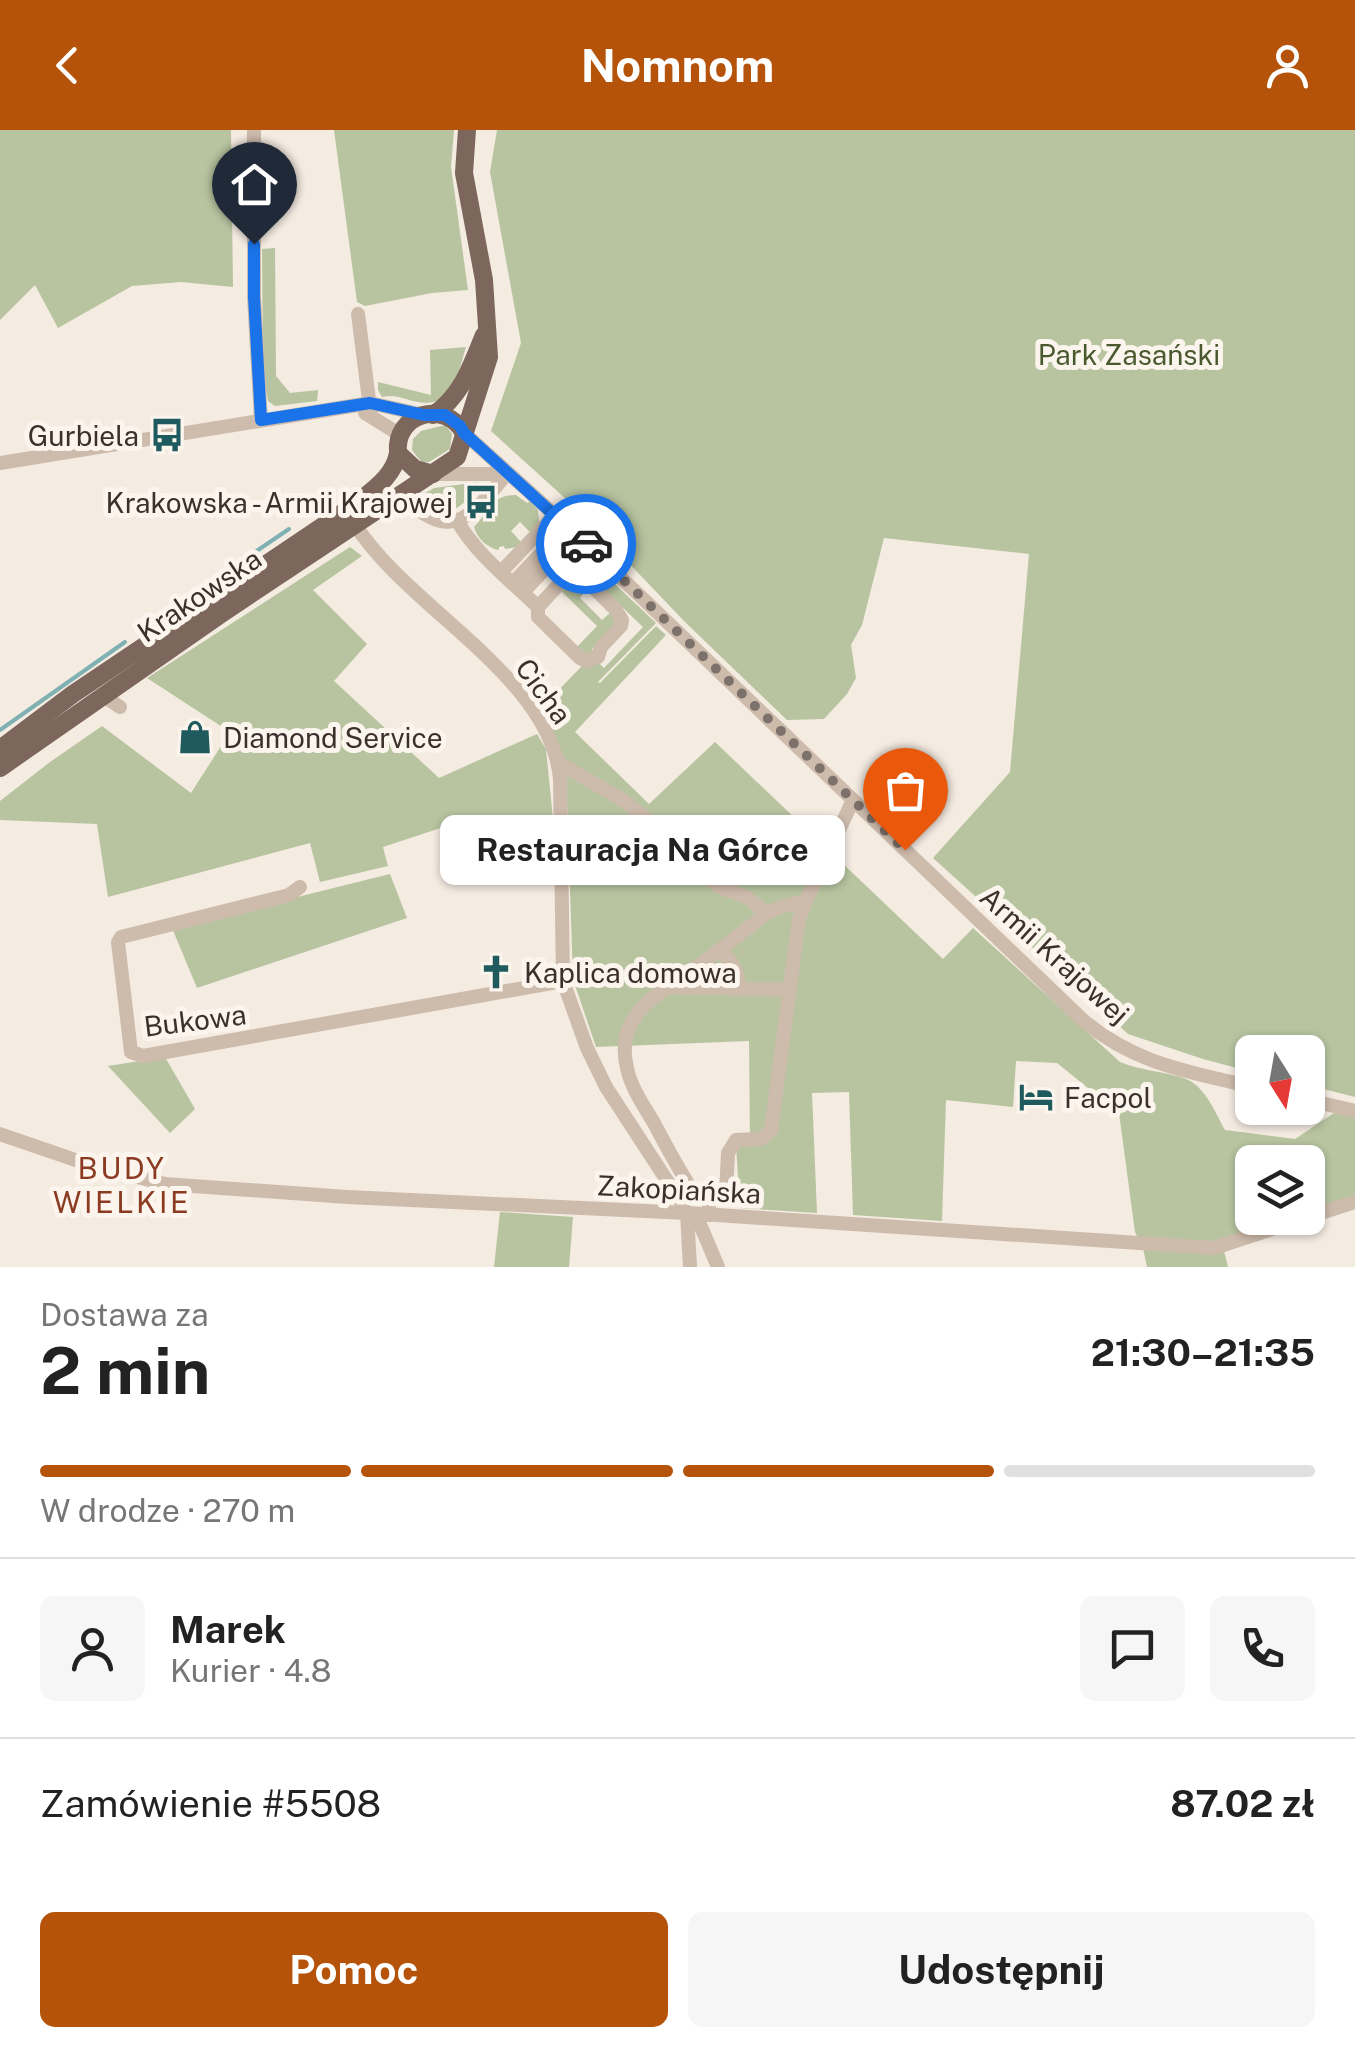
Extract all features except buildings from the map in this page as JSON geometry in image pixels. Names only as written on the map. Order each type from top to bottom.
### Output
[{"type":"main road","points":[[464,433],[445,415],[428,415],[404,426],[398,443],[415,470],[433,474],[457,457],[486,370],[489,356],[484,280],[464,173],[467,130]]},
{"type":"main road","points":[[428,415],[455,396],[465,382],[486,330]]},
{"type":"main road","name":"Krakowska","points":[[0,749],[73,694],[357,503],[391,473],[398,443]]},
{"type":"main road","name":"Krakowska","points":[[0,768],[354,523],[433,474]]},
{"type":"street","points":[[254,130],[254,297],[261,420]]},
{"type":"street","points":[[358,314],[370,410],[398,443]]},
{"type":"street","points":[[0,464],[351,407],[428,415]]},
{"type":"street","name":"Armii Krajowej","points":[[464,433],[1108,1041],[1165,1066],[1235,1083]]},
{"type":"street","points":[[433,474],[507,474]]},
{"type":"street","points":[[386,502],[410,505],[444,522],[458,522],[507,474]]},
{"type":"street","points":[[512,582],[555,515]]},
{"type":"street","points":[[458,522],[467,538],[538,607]]},
{"type":"street","name":"Cicha","points":[[354,523],[381,560],[489,660],[542,722],[559,763],[564,981],[587,1048],[606,1087],[683,1205],[699,1222],[718,1267]]},
{"type":"street","points":[[512,582],[572,531]]},
{"type":"street","points":[[577,565],[622,620],[598,657],[586,660],[538,616],[538,607],[591,549]]},
{"type":"street","points":[[102,695],[120,707]]},
{"type":"street","points":[[559,763],[621,799],[720,887],[746,897],[768,913]]},
{"type":"street","points":[[806,901],[768,913],[665,987],[646,1003],[624,1042],[631,1083],[692,1190],[726,1193],[728,1153],[736,1140],[760,1139],[772,1130],[799,919],[853,800]]},
{"type":"street","name":"Bukowa","points":[[300,887],[289,895],[120,937],[132,1052],[143,1056],[226,1043],[564,981]]},
{"type":"street","points":[[719,950],[736,966],[739,989]]},
{"type":"street","points":[[665,987],[790,990]]},
{"type":"street","points":[[1325,1104],[1355,1112]]},
{"type":"street","name":"Zakopiańska","points":[[0,1134],[101,1168],[164,1184],[1214,1248],[1355,1202]]},
{"type":"street","points":[[690,1267],[694,1214],[709,1193]]},
{"type":"green space","points":[[0,130],[231,130],[233,287],[181,282],[132,286],[58,328],[35,285],[0,320]]},
{"type":"green space","points":[[334,130],[454,130],[451,167],[468,290],[365,306],[357,302]]},
{"type":"green space","name":"Park Zasański","points":[[497,130],[1355,130],[1355,1097],[1325,1089],[1325,1035],[1235,1035],[1235,1067],[1128,1034],[933,858],[1010,772],[1029,554],[884,538],[862,625],[851,645],[856,678],[824,719],[787,720],[685,622],[577,509],[491,431],[521,343],[490,172]]},
{"type":"green space","points":[[275,248],[276,376],[290,393],[318,390],[317,401],[275,406],[268,401],[263,369],[262,249]]},
{"type":"green space","points":[[466,347],[451,389],[437,401],[382,397],[378,390],[378,382],[431,395],[430,350]]},
{"type":"green space","points":[[441,426],[452,434],[450,449],[422,463],[412,450],[413,439],[421,431]]},
{"type":"green space","points":[[479,482],[466,501],[453,509],[439,508],[419,497],[434,488]]},
{"type":"green space","points":[[516,495],[538,510],[539,522],[530,532],[520,522],[511,531],[521,542],[517,547],[490,547],[474,527],[498,500]]},
{"type":"green space","points":[[350,547],[362,556],[313,590],[367,644],[334,681],[439,778],[537,734],[546,749],[553,819],[474,817],[383,847],[388,866],[320,882],[310,843],[108,897],[97,824],[0,820],[0,801],[102,726],[191,793],[230,732],[147,678]]},
{"type":"green space","points":[[598,568],[656,623],[598,682],[656,626],[666,635],[575,732],[649,804],[715,742],[943,959],[973,928],[1120,1062],[1192,1082],[1207,1098],[1225,1130],[1295,1139],[1316,1125],[1325,1125],[1325,1119],[1337,1111],[1355,1118],[1355,1206],[1325,1216],[1325,1145],[1235,1145],[1235,1235],[1271,1235],[1224,1251],[1228,1267],[1147,1267],[1135,1232],[1119,1113],[1057,1063],[1016,1061],[1013,1107],[946,1100],[942,1221],[853,1215],[849,1092],[812,1093],[817,1213],[740,1208],[736,1146],[750,1145],[749,1041],[596,1047],[573,979],[566,770],[544,705],[582,666],[599,663],[604,668],[643,627],[593,579],[592,572]]},
{"type":"green space","points":[[575,575],[586,590],[580,598],[602,620],[610,613],[615,619],[590,657],[577,647],[597,626],[562,592]]},
{"type":"green space","points":[[390,874],[407,918],[197,988],[172,928]]},
{"type":"green space","points":[[165,1057],[195,1109],[170,1133],[108,1066]]},
{"type":"green space","points":[[500,1212],[573,1217],[569,1267],[494,1267]]},
{"type":"waterway","points":[[208,584],[289,529]]},
{"type":"waterway","points":[[144,628],[189,597]]},
{"type":"waterway","points":[[0,730],[125,642]]},
{"type":"way so far","points":[[586,544],[905,850]]},
{"type":"place","name":"Gurbiela","points":[[167,435]]},
{"type":"place","name":"Krakowska - Armii Krajowej","points":[[481,502]]},
{"type":"place","name":"Diamond Service","points":[[195,737]]},
{"type":"place","name":"Restauracja Na Górce","points":[[905,850]]},
{"type":"place","name":"Kaplica domowa","points":[[496,972]]},
{"type":"place","name":"Facpol","points":[[1036,1097]]},
{"type":"district","name":"BUDY WIELKIE","points":[[122,1185]]},
{"type":"route","points":[[254,244],[261,420],[370,403],[424,415],[445,415],[586,544]]}]
